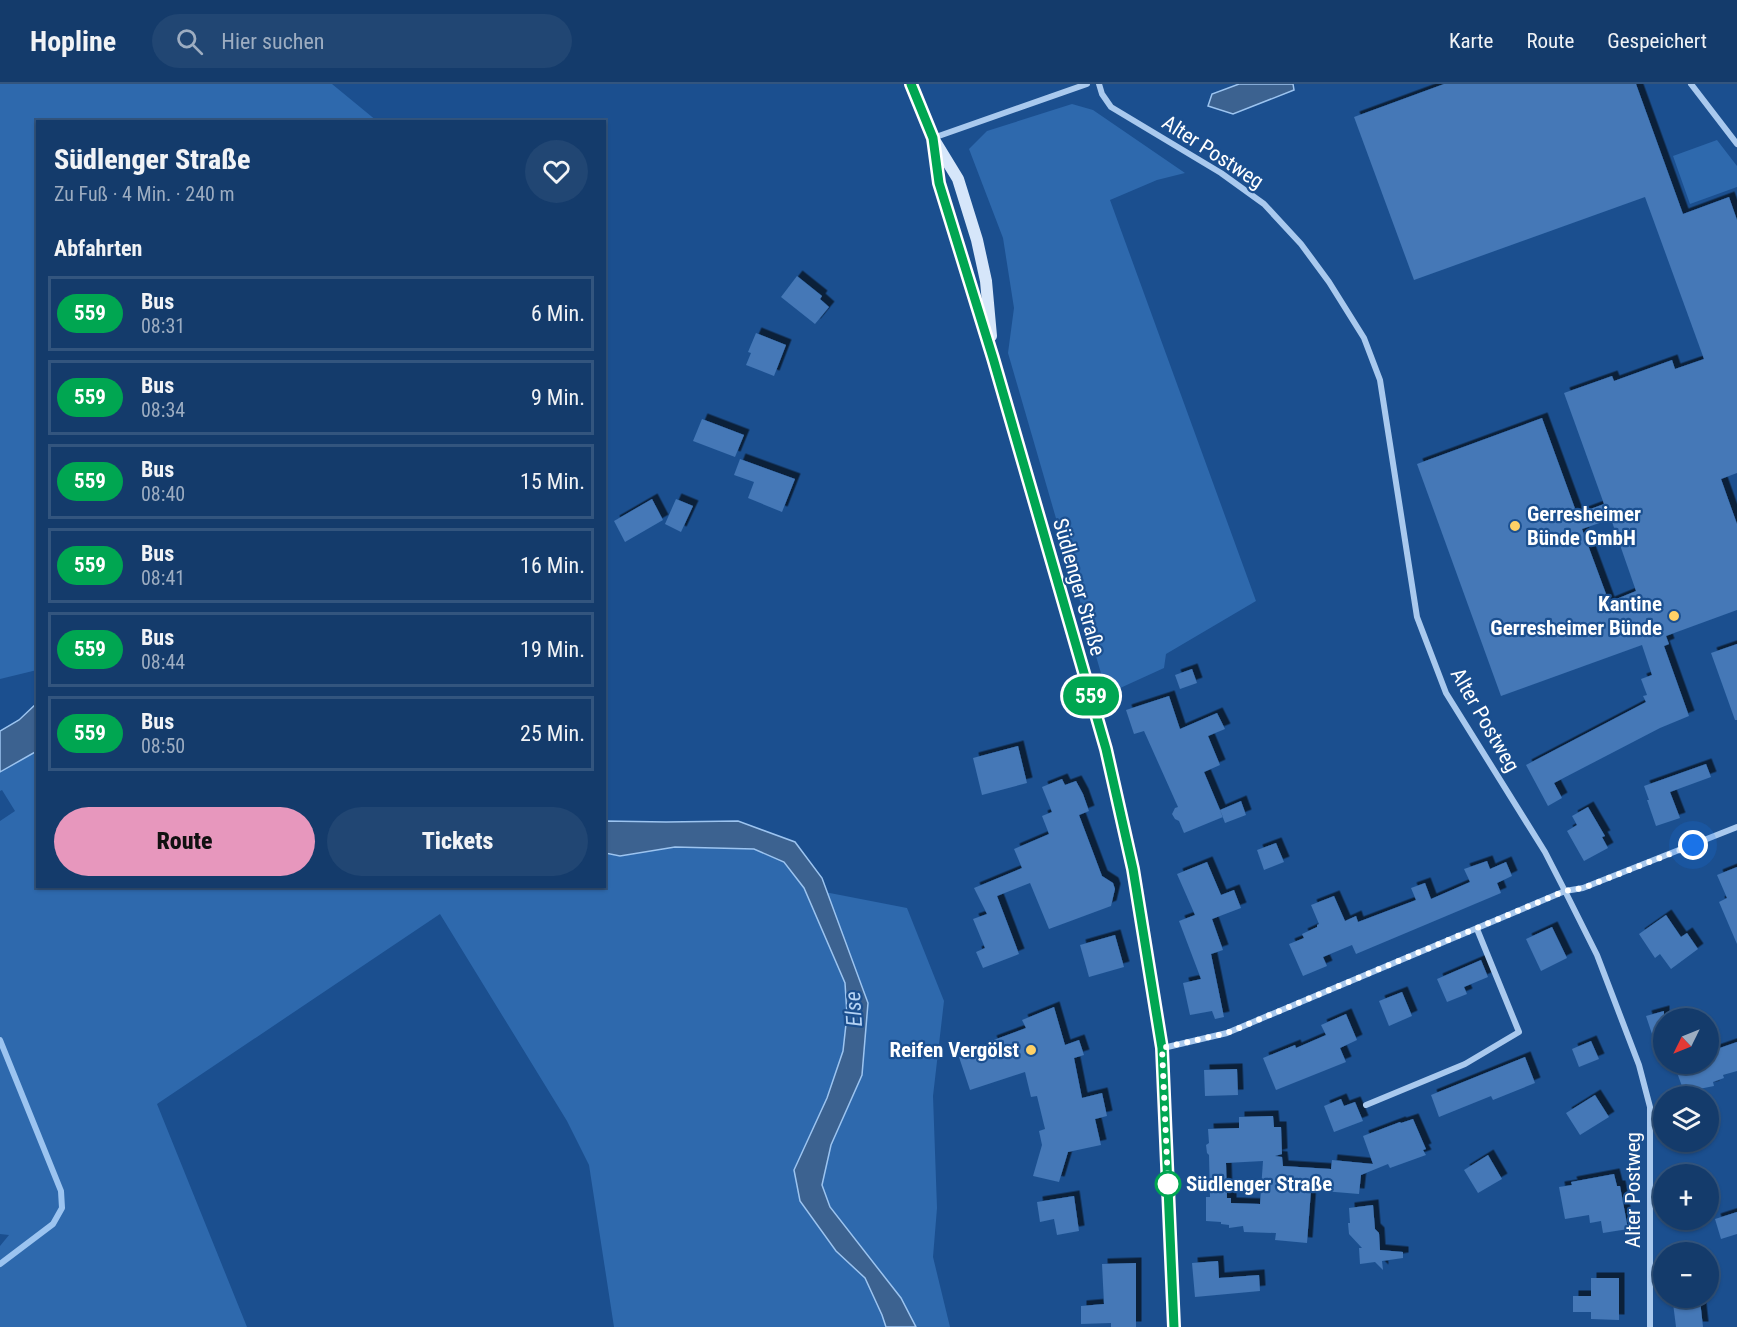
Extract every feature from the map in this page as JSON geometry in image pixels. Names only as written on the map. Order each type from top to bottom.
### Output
[{"type":"main road","name":"Südlenger Straße","points":[[911,84],[933,138],[958,179],[977,240],[988,295],[993,358]]},
{"type":"main road","name":"Südlenger Straße","points":[[933,138],[939,183],[993,358],[1106,749],[1133,869],[1162,1048],[1174,1327]]},
{"type":"street","points":[[933,138],[1087,84]]},
{"type":"street","name":"Alter Postweg","points":[[1099,84],[1111,107],[1221,173],[1264,204],[1301,244],[1329,282],[1364,338],[1380,380],[1417,617],[1446,693],[1545,852],[1565,891],[1597,956],[1639,1065],[1650,1107],[1650,1327]]},
{"type":"street","points":[[1691,84],[1737,144]]},
{"type":"street","points":[[1162,1048],[1227,1033],[1565,891],[1583,888],[1737,828]]},
{"type":"street","points":[[1366,1105],[1465,1064],[1519,1032],[1477,929]]},
{"type":"shaded area","points":[[0,84],[332,84],[376,120],[36,120],[36,670],[0,679]]},
{"type":"shaded area","points":[[1072,104],[1093,110],[1185,173],[1157,180],[1110,200],[1256,601],[1166,654],[1164,668],[1107,694],[1008,353],[1014,308],[1003,238],[969,149],[987,131]]},
{"type":"shaded area","points":[[1717,140],[1737,166],[1737,187],[1690,204],[1673,156]]},
{"type":"shaded area","points":[[36,752],[36,888],[606,888],[606,853],[620,856],[675,847],[754,849],[784,862],[804,888],[907,908],[944,1001],[933,1096],[937,1208],[933,1257],[950,1327],[614,1327],[589,1165],[567,1121],[440,914],[157,1104],[247,1327],[0,1327],[0,1246],[9,1235],[0,1234],[0,821],[15,811],[2,790],[0,791],[0,772]]},
{"type":"water","points":[[1239,84],[1293,84],[1294,90],[1233,114],[1208,106],[1212,94]]},
{"type":"water","points":[[36,704],[36,752],[0,772],[0,731],[19,720]]},
{"type":"water","name":"Else","points":[[606,821],[738,821],[795,842],[822,878],[868,1003],[862,1075],[831,1145],[822,1185],[830,1207],[901,1298],[916,1327],[886,1327],[865,1278],[836,1251],[800,1201],[794,1170],[827,1098],[843,1051],[847,1015],[845,983],[804,888],[784,862],[754,849],[675,847],[620,856],[606,853]]},
{"type":"building","points":[[1444,84],[1636,84],[1683,214],[1729,197],[1737,220],[1737,473],[1721,479],[1737,524],[1737,610],[1666,636],[1669,644],[1664,646],[1689,716],[1660,728],[1554,783],[1562,798],[1548,806],[1526,765],[1646,702],[1643,696],[1647,695],[1641,679],[1652,675],[1642,645],[1501,696],[1417,464],[1542,418],[1577,514],[1604,504],[1564,393],[1612,376],[1614,381],[1672,360],[1675,369],[1704,359],[1645,197],[1414,280],[1354,117]],"holes":[[[1611,519],[1636,591],[1609,602],[1582,529]]]},
{"type":"building","points":[[797,276],[822,296],[820,299],[829,307],[815,324],[781,297]]},
{"type":"building","points":[[756,333],[786,345],[774,376],[746,365],[751,353],[748,352]]},
{"type":"building","points":[[702,419],[744,435],[735,457],[693,441]]},
{"type":"building","points":[[740,459],[795,479],[782,512],[748,498],[754,482],[734,475]]},
{"type":"building","points":[[652,499],[663,520],[625,542],[614,521]]},
{"type":"building","points":[[676,499],[693,506],[681,532],[665,524]]},
{"type":"building","points":[[1737,644],[1737,720],[1735,720],[1711,653]]},
{"type":"building","points":[[1192,669],[1197,683],[1180,689],[1175,675]]},
{"type":"building","points":[[1169,696],[1180,729],[1217,713],[1225,729],[1208,736],[1220,765],[1204,772],[1223,817],[1184,833],[1179,821],[1172,814],[1178,807],[1144,731],[1134,734],[1126,710]]},
{"type":"building","points":[[1018,746],[1027,783],[982,795],[973,758]]},
{"type":"building","points":[[1706,764],[1711,777],[1670,792],[1680,818],[1656,826],[1644,786]]},
{"type":"building","points":[[1062,779],[1065,785],[1076,781],[1083,794],[1089,811],[1079,815],[1102,876],[1113,883],[1115,889],[1111,906],[1049,929],[1030,883],[997,896],[1019,954],[983,968],[976,952],[985,948],[973,919],[987,914],[974,888],[1022,868],[1014,849],[1049,834],[1042,816],[1052,812],[1042,787]]},
{"type":"building","points":[[1241,801],[1246,815],[1225,823],[1220,810]]},
{"type":"building","points":[[1588,807],[1605,836],[1602,837],[1608,848],[1584,861],[1567,831],[1577,825],[1572,816]]},
{"type":"building","points":[[1276,843],[1284,862],[1264,870],[1257,850]]},
{"type":"building","points":[[1487,861],[1490,869],[1506,862],[1512,876],[1497,883],[1501,893],[1356,954],[1352,945],[1323,957],[1327,966],[1303,976],[1289,944],[1304,938],[1302,934],[1319,924],[1311,905],[1334,896],[1345,921],[1356,916],[1358,922],[1416,900],[1411,888],[1425,883],[1431,899],[1470,882],[1464,869]]},
{"type":"building","points":[[1207,862],[1221,895],[1234,890],[1241,908],[1212,919],[1223,950],[1211,954],[1224,1017],[1215,1019],[1212,1011],[1190,1015],[1183,983],[1201,979],[1179,921],[1195,915],[1177,874]]},
{"type":"building","points":[[1737,867],[1737,944],[1719,902],[1727,898],[1717,875]]},
{"type":"building","points":[[1666,915],[1681,937],[1687,933],[1698,949],[1671,969],[1660,954],[1655,958],[1639,934]]},
{"type":"building","points":[[1552,927],[1567,958],[1541,971],[1526,939]]},
{"type":"building","points":[[1115,935],[1124,967],[1089,977],[1080,945]]},
{"type":"building","points":[[1481,960],[1488,977],[1464,987],[1467,994],[1447,1002],[1437,979]]},
{"type":"building","points":[[1402,992],[1412,1016],[1389,1026],[1379,1001]]},
{"type":"building","points":[[1054,1007],[1065,1045],[1079,1040],[1084,1055],[1074,1058],[1082,1098],[1102,1093],[1107,1116],[1095,1119],[1101,1145],[1068,1152],[1059,1182],[1033,1176],[1042,1145],[1039,1131],[1045,1129],[1037,1096],[1031,1097],[1025,1072],[970,1090],[959,1057],[993,1045],[991,1041],[1026,1028],[1022,1020]]},
{"type":"building","points":[[1346,1014],[1357,1040],[1340,1048],[1346,1062],[1276,1090],[1263,1058],[1295,1045],[1296,1048],[1326,1035],[1321,1025]]},
{"type":"building","points":[[1653,1014],[1653,1037],[1646,1016]]},
{"type":"building","points":[[1591,1041],[1599,1059],[1579,1067],[1572,1049]]},
{"type":"building","points":[[1737,1042],[1737,1071],[1723,1075],[1724,1078],[1713,1082],[1714,1086],[1682,1086],[1678,1074],[1719,1074],[1719,1048]]},
{"type":"building","points":[[1525,1057],[1535,1083],[1493,1100],[1491,1096],[1439,1117],[1431,1095]]},
{"type":"building","points":[[1237,1069],[1238,1095],[1205,1096],[1204,1070]]},
{"type":"building","points":[[1595,1095],[1609,1117],[1580,1135],[1566,1113]]},
{"type":"building","points":[[1341,1099],[1344,1106],[1355,1102],[1363,1121],[1334,1132],[1324,1106]]},
{"type":"building","points":[[1273,1116],[1274,1127],[1281,1127],[1282,1154],[1275,1156],[1282,1157],[1283,1166],[1331,1169],[1332,1160],[1373,1164],[1363,1136],[1413,1119],[1426,1149],[1423,1150],[1426,1155],[1390,1168],[1388,1164],[1361,1175],[1359,1194],[1311,1190],[1307,1243],[1275,1240],[1276,1233],[1244,1232],[1243,1226],[1229,1228],[1229,1225],[1221,1224],[1221,1222],[1206,1221],[1206,1197],[1210,1197],[1209,1155],[1206,1145],[1209,1143],[1208,1129],[1239,1128],[1239,1117]],"holes":[[[1263,1161],[1260,1204],[1231,1203],[1231,1198],[1227,1198],[1226,1163]]]},
{"type":"building","points":[[1488,1155],[1502,1179],[1478,1193],[1464,1170]]},
{"type":"building","points":[[1614,1174],[1617,1186],[1620,1186],[1628,1229],[1603,1233],[1601,1221],[1590,1223],[1589,1215],[1565,1219],[1559,1187],[1572,1185],[1571,1182]]},
{"type":"building","points":[[1074,1196],[1079,1231],[1057,1235],[1054,1219],[1040,1222],[1037,1202]]},
{"type":"building","points":[[1373,1205],[1380,1250],[1403,1252],[1403,1258],[1382,1261],[1383,1270],[1375,1262],[1360,1264],[1359,1248],[1362,1248],[1349,1234],[1349,1208]]},
{"type":"building","points":[[1737,1212],[1737,1234],[1721,1239],[1718,1230],[1719,1218]]},
{"type":"building","points":[[1218,1261],[1219,1278],[1259,1275],[1260,1291],[1195,1297],[1192,1263]]},
{"type":"building","points":[[1136,1263],[1136,1327],[1111,1327],[1111,1323],[1081,1324],[1081,1306],[1104,1304],[1102,1264]]},
{"type":"building","points":[[1591,1278],[1619,1278],[1619,1320],[1591,1319],[1591,1312],[1573,1312],[1573,1296],[1591,1296]]},
{"type":"building","points":[[1674,1308],[1701,1308],[1703,1327],[1676,1327]]},
{"type":"waterway","points":[[0,1040],[61,1191],[62,1208],[53,1224],[0,1264]]},
{"type":"bus line","name":"559","points":[[911,84],[933,138],[939,183],[993,358],[1106,749],[1133,869],[1162,1048],[1174,1327]]},
{"type":"place","name":"Gerresheimer Bünde GmbH","points":[[1515,526]]},
{"type":"place","name":"Kantine Gerresheimer Bünde","points":[[1674,616]]},
{"type":"place","name":"Reifen Vergölst","points":[[1031,1050]]},
{"type":"place","name":"Südlenger Straße","points":[[1168,1184]]},
{"type":"route","points":[[1168,1184],[1162,1048],[1227,1033],[1565,891],[1583,888],[1693,845]]}]
